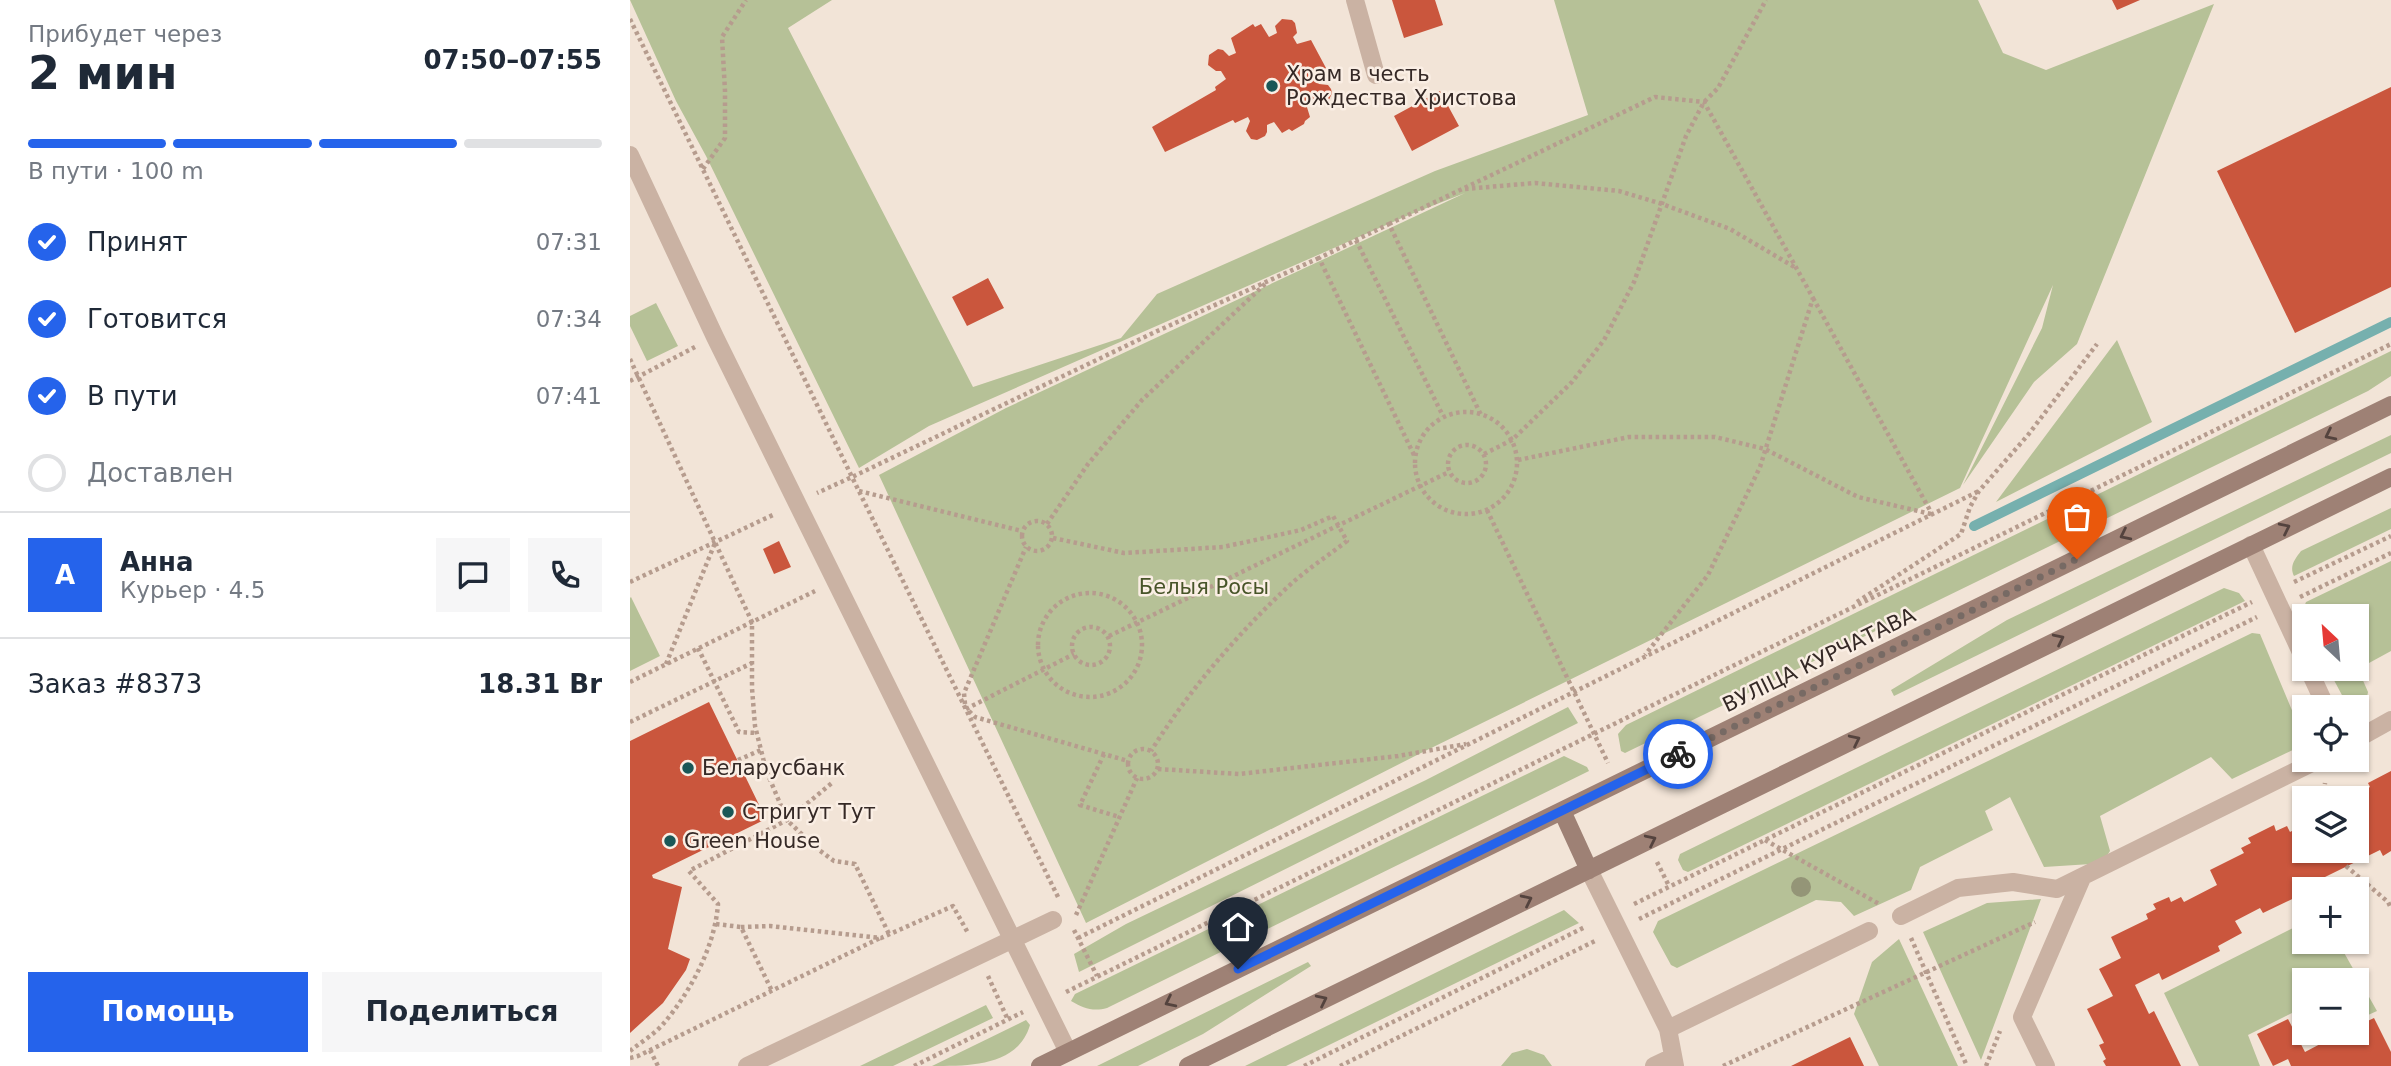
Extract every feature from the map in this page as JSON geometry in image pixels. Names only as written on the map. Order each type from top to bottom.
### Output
[{"type":"main road","name":"ВУЛІЦА КУРЧАТАВА","points":[[1040,1066],[2391,405]]},
{"type":"main road","points":[[1188,1066],[2391,477]]},
{"type":"main road","points":[[1562,811],[1589,870]]},
{"type":"lane","points":[[1355,0],[1376,75]]},
{"type":"lane","points":[[630,155],[715,337],[1068,1052]]},
{"type":"lane","points":[[2251,545],[2292,633]]},
{"type":"lane","points":[[2369,732],[2391,720]]},
{"type":"lane","points":[[1901,916],[1958,888],[2013,882],[2057,889],[2294,772]]},
{"type":"lane","points":[[1589,870],[1668,1029],[1674,1062],[1654,1066]]},
{"type":"lane","points":[[2046,1066],[2022,1017],[2082,878]]},
{"type":"lane","points":[[747,1066],[979,956],[1057,912]]},
{"type":"lane","points":[[1668,1029],[1869,931]]},
{"type":"path","points":[[703,169],[725,138],[722,37],[746,0]]},
{"type":"path","points":[[1484,454],[1512,440],[1572,382],[1604,340],[1634,282],[1686,136],[1704,102],[1718,88],[1766,0]]},
{"type":"path","points":[[630,19],[966,709],[1057,912]]},
{"type":"path","points":[[630,582],[1655,97],[1704,102]]},
{"type":"path","points":[[1704,102],[1932,514]]},
{"type":"path","points":[[1461,190],[1535,183],[1619,191],[1730,229],[1796,268]]},
{"type":"path","points":[[1389,224],[1481,415]]},
{"type":"path","points":[[1356,240],[1443,416]]},
{"type":"path","points":[[1319,258],[1414,455],[1415,472],[1420,487],[1430,501],[1445,511],[1462,515],[1480,513],[1496,506],[1508,493],[1516,478],[1518,460],[1512,440],[1504,428],[1491,418],[1476,412],[1443,416],[1420,439],[1414,455]]},
{"type":"path","points":[[1047,524],[1088,464],[1142,400],[1268,281]]},
{"type":"path","points":[[1643,659],[1708,575],[1760,467],[1813,298]]},
{"type":"path","points":[[630,380],[715,337]]},
{"type":"path","points":[[1842,612],[1961,534],[1970,507],[1979,491],[2028,435],[2097,344]]},
{"type":"path","points":[[914,1066],[2391,344]]},
{"type":"path","points":[[630,359],[752,622],[752,688],[757,733],[766,770],[787,820],[834,860],[855,864],[889,934]]},
{"type":"path","points":[[1518,460],[1629,438],[1715,437],[1765,450],[1858,497],[1932,514]]},
{"type":"path","points":[[1468,444],[1480,449],[1484,454],[1486,467],[1481,478],[1476,481],[1464,483],[1449,472],[1448,459],[1455,448],[1468,444]]},
{"type":"path","points":[[1109,636],[1449,472]]},
{"type":"path","points":[[859,491],[1022,531]]},
{"type":"path","points":[[1078,938],[1979,491]]},
{"type":"path","points":[[1487,510],[1618,783]]},
{"type":"path","points":[[1053,538],[1124,553],[1223,547],[1301,530],[1334,516],[1347,541],[1294,582],[1235,640],[1173,716],[1151,751]]},
{"type":"path","points":[[1047,524],[1033,521],[1024,527],[1022,540],[1026,547],[1040,551],[1048,547],[1053,538]]},
{"type":"path","points":[[1047,524],[1053,538]]},
{"type":"path","points":[[1340,1066],[1781,849],[2276,599],[2391,536]]},
{"type":"path","points":[[666,664],[716,542]]},
{"type":"path","points":[[1026,547],[964,693],[966,709],[975,717],[1128,761]]},
{"type":"path","points":[[1623,909],[2276,599],[2391,553]]},
{"type":"path","points":[[630,682],[835,581]]},
{"type":"path","points":[[1083,594],[1100,594],[1129,610],[1136,622],[1142,642],[1140,660],[1132,675],[1120,688],[1104,695],[1086,697],[1069,693],[1055,683],[1044,669],[1039,654],[1039,637],[1044,621],[1054,608],[1068,598],[1083,594]]},
{"type":"path","points":[[1092,626],[1109,636],[1111,649],[1100,663],[1082,663],[1074,654],[1072,641],[1080,630],[1092,626]]},
{"type":"path","points":[[698,648],[740,732],[757,733]]},
{"type":"path","points":[[966,709],[1074,654]]},
{"type":"path","points":[[630,722],[752,663]]},
{"type":"path","points":[[1158,769],[1239,774],[1398,756],[1471,743]]},
{"type":"path","points":[[1142,748],[1151,751],[1158,759],[1158,769],[1147,779],[1137,778],[1129,771],[1128,761],[1137,749],[1142,748]]},
{"type":"path","points":[[738,760],[761,750]]},
{"type":"path","points":[[1104,754],[1080,804],[1119,817]]},
{"type":"path","points":[[1097,976],[1072,925],[1137,778]]},
{"type":"path","points":[[2314,784],[2326,778],[2325,786]]},
{"type":"path","points":[[630,1051],[663,1025],[693,982],[716,925],[718,904],[689,871],[787,820],[832,783]]},
{"type":"path","points":[[1765,840],[1901,916],[1967,1066]]},
{"type":"path","points":[[1647,842],[1669,887]]},
{"type":"path","points":[[2346,866],[2390,901],[2391,908]]},
{"type":"path","points":[[1723,1066],[2071,905]]},
{"type":"path","points":[[630,1058],[953,906],[1008,1020]]},
{"type":"path","points":[[716,925],[770,926],[881,938]]},
{"type":"path","points":[[741,927],[772,991]]},
{"type":"path","points":[[1304,1066],[1586,927]]},
{"type":"path","points":[[1986,1066],[2000,1030]]},
{"type":"path","points":[[650,1050],[658,1066]]},
{"type":"green space","name":"Белыя Росы","points":[[630,0],[832,0],[788,28],[973,387],[1121,338],[1157,294],[1435,171],[1588,115],[1554,0],[1978,0],[2003,53],[2046,70],[2214,4],[2077,344],[2034,382],[1963,485],[2042,328],[2053,285],[1960,488],[1421,753],[1086,923],[879,475],[1006,408],[1465,193],[1409,215],[929,426],[859,468],[706,156],[676,101]]},
{"type":"green space","points":[[656,303],[678,346],[647,361],[630,326],[630,316]]},
{"type":"green space","points":[[2117,340],[2152,422],[1996,502]]},
{"type":"green space","points":[[2391,351],[2391,376],[2368,391],[1625,753],[1621,751],[1618,734],[1626,725]]},
{"type":"green space","points":[[2391,435],[2391,453],[1894,696],[1891,690],[2007,620]]},
{"type":"green space","points":[[2391,508],[2391,529],[2294,576],[2292,566],[2301,551]]},
{"type":"green space","points":[[2391,561],[2391,651],[2370,662],[2370,604],[2305,604]]},
{"type":"green space","points":[[2224,588],[2239,593],[2245,601],[1688,872],[1683,870],[1678,860],[1680,854]]},
{"type":"green space","points":[[630,598],[660,656],[630,671]]},
{"type":"green space","points":[[2252,633],[2260,634],[2292,710],[2292,750],[2232,779],[2211,757],[2100,816],[2110,851],[2104,860],[2091,864],[2044,867],[2010,797],[1985,811],[1993,830],[1920,867],[1911,890],[1854,916],[1841,902],[1816,900],[1677,968],[1671,965],[1653,932],[1658,921]]},
{"type":"green space","points":[[2334,681],[2363,681],[2368,692],[2367,695],[2342,695]]},
{"type":"green space","points":[[1568,707],[1578,723],[1079,972],[1074,954],[1126,924],[1426,780]]},
{"type":"green space","points":[[1564,756],[1587,767],[1589,771],[1107,1008],[1088,1009],[1071,1001],[1075,994]]},
{"type":"green space","points":[[2041,899],[1981,1060],[1923,932],[1987,903]]},
{"type":"green space","points":[[1564,910],[1579,923],[1286,1066],[1245,1066]]},
{"type":"green space","points":[[2292,929],[2292,954],[2345,954],[2353,968],[2292,968],[2292,1013],[2248,1035],[2260,1066],[2199,1066],[2164,993]]},
{"type":"green space","points":[[1899,939],[1958,1066],[1879,1066],[1854,1014],[1872,962]]},
{"type":"green space","points":[[1308,962],[1311,966],[1203,1034],[1138,1066],[1097,1066]]},
{"type":"green space","points":[[2369,997],[2377,1011],[2369,1015]]},
{"type":"green space","points":[[986,1005],[993,1018],[893,1066],[860,1066]]},
{"type":"green space","points":[[1026,1020],[1030,1025],[1024,1039],[1004,1056],[977,1064],[932,1066]]},
{"type":"green space","points":[[1527,1049],[1544,1055],[1552,1066],[1501,1066],[1512,1053]]},
{"type":"building","points":[[1392,0],[1435,0],[1443,25],[1404,38]]},
{"type":"building","points":[[2112,0],[2140,0],[2117,10]]},
{"type":"building","name":"Храм в честь Рождества Христова","points":[[1282,19],[1295,23],[1297,33],[1293,37],[1297,44],[1311,40],[1326,68],[1315,76],[1319,84],[1328,85],[1331,89],[1328,102],[1318,104],[1313,100],[1306,104],[1310,117],[1292,131],[1289,129],[1282,133],[1274,122],[1267,125],[1265,136],[1257,140],[1251,139],[1246,131],[1250,121],[1248,117],[1235,123],[1233,120],[1165,152],[1152,127],[1216,90],[1215,87],[1226,79],[1221,71],[1208,65],[1209,55],[1218,49],[1229,56],[1236,53],[1231,38],[1253,24],[1255,27],[1261,24],[1269,37],[1277,33],[1275,26]]},
{"type":"building","points":[[2391,87],[2391,287],[2295,333],[2217,171]]},
{"type":"building","points":[[1440,91],[1459,126],[1412,151],[1394,116]]},
{"type":"building","points":[[988,278],[1004,308],[967,326],[952,297]]},
{"type":"building","points":[[779,541],[791,567],[774,574],[763,549]]},
{"type":"building","points":[[709,702],[766,819],[652,875],[653,878],[682,887],[668,949],[690,959],[686,970],[663,1003],[630,1033],[630,741]]},
{"type":"building","points":[[2391,771],[2391,851],[2383,856],[2380,850],[2369,855],[2368,783]]},
{"type":"building","points":[[2274,825],[2276,831],[2287,826],[2290,832],[2292,831],[2292,863],[2354,863],[2325,877],[2292,877],[2292,899],[2263,913],[2260,908],[2235,921],[2242,933],[2218,946],[2220,951],[2162,980],[2159,973],[2135,985],[2149,1014],[2154,1011],[2181,1066],[2106,1066],[2103,1061],[2106,1059],[2099,1045],[2104,1043],[2087,1009],[2113,996],[2099,969],[2121,958],[2111,937],[2148,919],[2146,914],[2156,909],[2153,904],[2169,897],[2171,902],[2181,897],[2184,902],[2217,885],[2210,870],[2244,853],[2241,848],[2251,843],[2248,838]]},
{"type":"building","points":[[2374,1018],[2391,1052],[2391,1066],[2291,1066],[2288,1059],[2273,1066],[2257,1034],[2288,1019],[2292,1027],[2292,1045],[2301,1045],[2305,1052],[2318,1045],[2369,1045],[2369,1020]]},
{"type":"building","points":[[1850,1037],[1864,1066],[1791,1066]]},
{"type":"waterway","points":[[1974,526],[2391,322]]},
{"type":"way so far","points":[[1678,754],[2077,559]]},
{"type":"place","name":"Храм в честь Рождества Христова","points":[[1272,86]]},
{"type":"place","name":"Беларусбанк","points":[[688,768]]},
{"type":"place","name":"Стригут Тут","points":[[728,812]]},
{"type":"place","name":"Green House","points":[[670,841]]},
{"type":"route","points":[[1238,969],[1678,754]]}]
